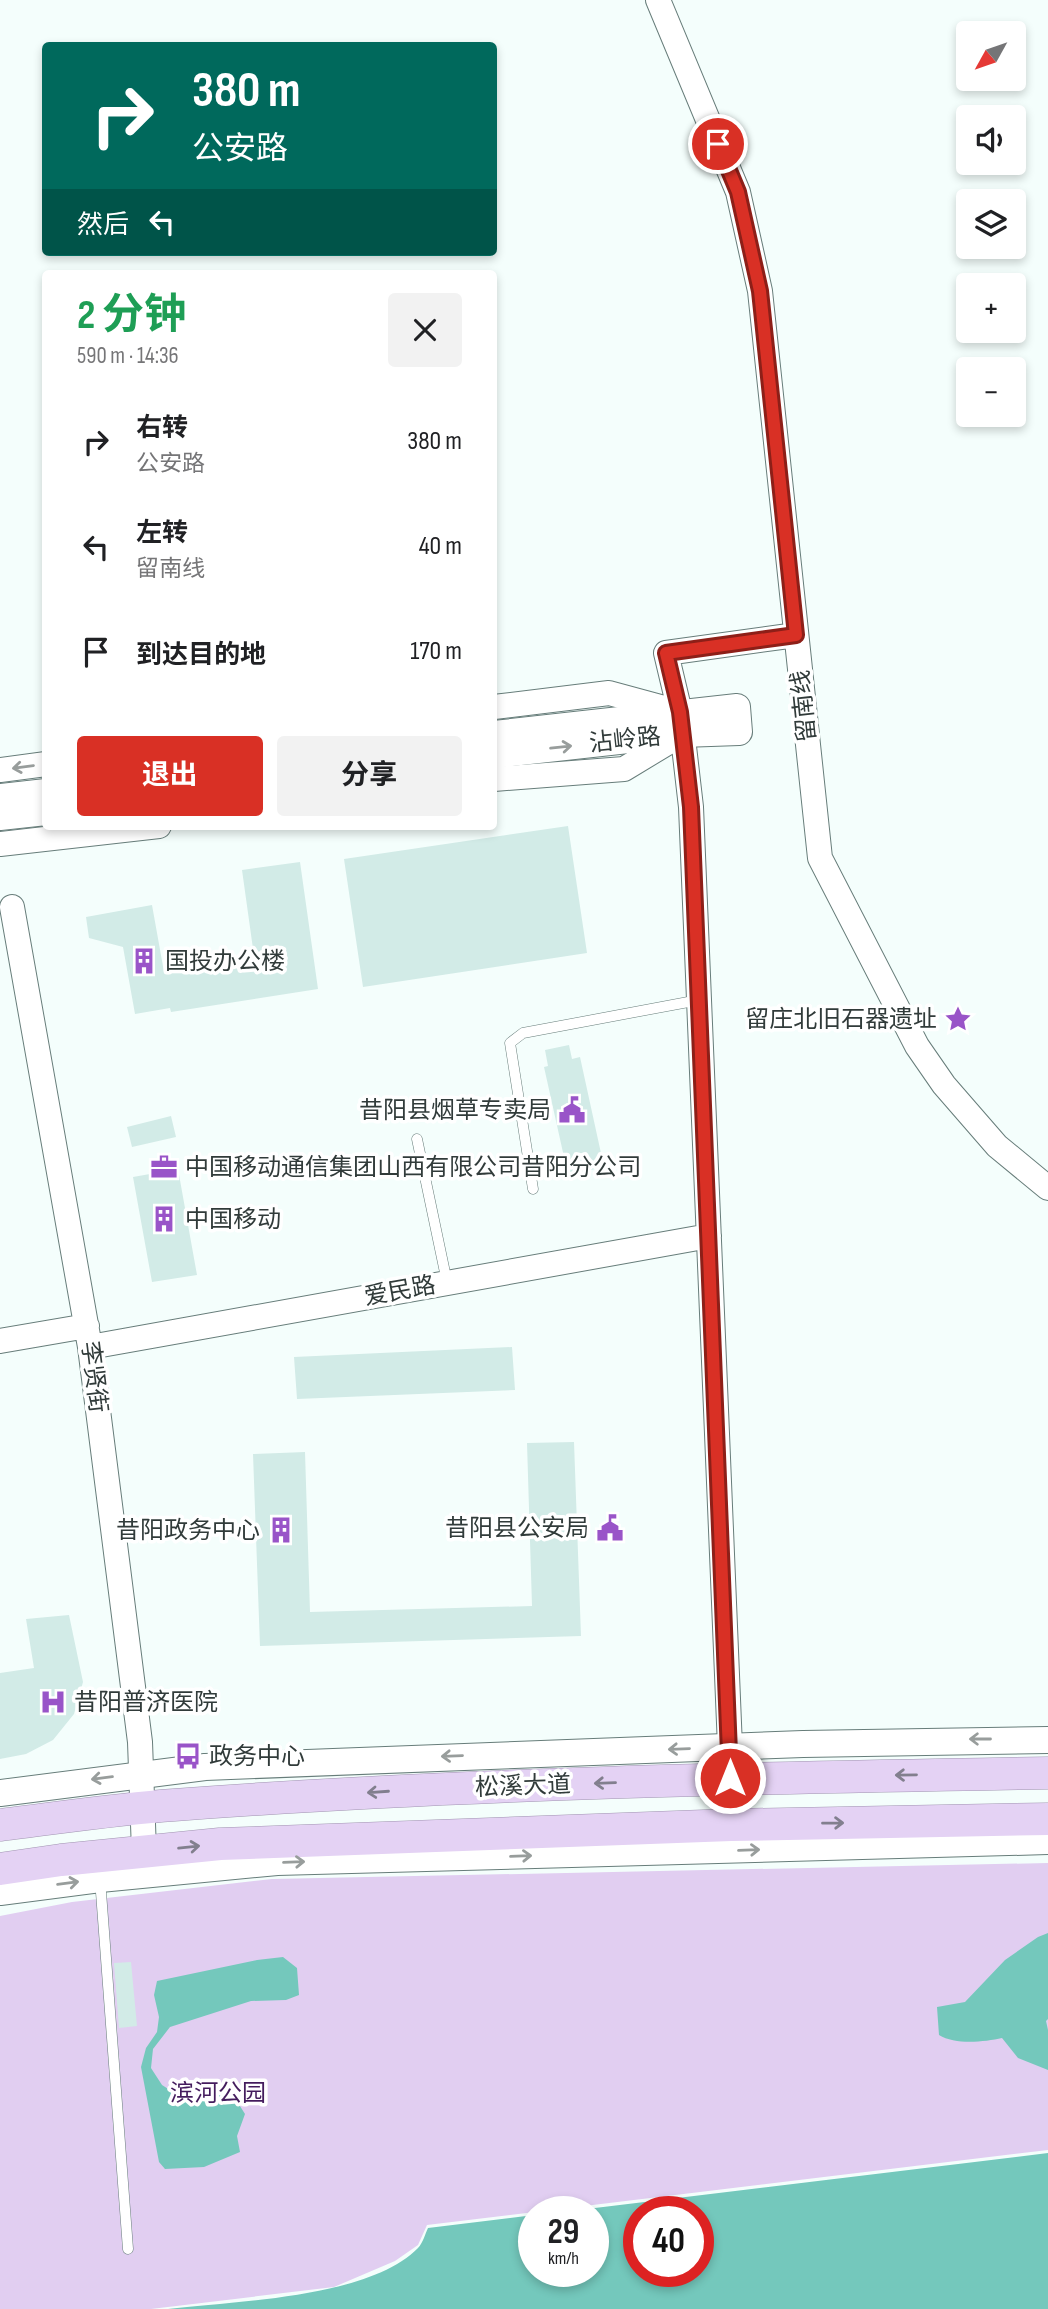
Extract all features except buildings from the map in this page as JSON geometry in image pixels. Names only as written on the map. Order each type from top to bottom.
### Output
[{"type":"highway","name":"松溪大道","points":[[0,1825],[142,1808],[421,1790],[730,1763],[1048,1773]]},
{"type":"highway","name":"松溪大道","points":[[0,1869],[220,1844],[731,1825],[1048,1819]]},
{"type":"main road","name":"沾岭路","points":[[497,734],[681,723]]},
{"type":"main road","name":"沾岭路","points":[[497,754],[681,723]]},
{"type":"main road","points":[[0,797],[42,792]]},
{"type":"main road","points":[[0,817],[42,812]]},
{"type":"main road","points":[[0,1793],[205,1766],[730,1763],[961,1739],[1048,1740]]},
{"type":"main road","points":[[0,1892],[100,1879],[278,1862],[1048,1841]]},
{"type":"street","name":"留南线","points":[[658,0],[738,192],[760,291],[820,858],[917,1046],[944,1085],[997,1146],[1048,1188]]},
{"type":"street","points":[[731,1825],[691,807],[681,723],[666,653],[796,635]]},
{"type":"street","points":[[497,707],[609,694],[681,723]]},
{"type":"street","points":[[497,779],[624,769],[681,723]]},
{"type":"street","points":[[0,770],[42,765]]},
{"type":"street","points":[[0,844],[124,830]]},
{"type":"street","name":"李贤街","points":[[12,907],[89,1336],[140,1742],[144,1851]]},
{"type":"street","name":"爱民路","points":[[0,1341],[89,1336],[447,1283],[709,1236]]},
{"type":"lane","points":[[533,1189],[510,1043],[523,1033],[699,1000]]},
{"type":"lane","points":[[417,1139],[447,1283]]},
{"type":"lane","points":[[100,1879],[128,2249]]},
{"type":"green space","name":"滨河公园","points":[[1048,1863],[1048,2150],[667,2196],[623,2196],[623,2201],[609,2203],[609,2196],[518,2196],[518,2214],[427,2225],[418,2245],[395,2261],[334,2287],[151,2309],[0,2309],[0,1916],[72,1902],[272,1879]]},
{"type":"shaded area","points":[[1048,1933],[1048,2070],[1018,2058],[1002,2038],[961,2041],[939,2035],[937,2007],[965,2002],[1005,1960]]},
{"type":"shaded area","points":[[283,1957],[297,1968],[299,1995],[286,2000],[251,2001],[170,2027],[153,2049],[151,2068],[162,2085],[187,2101],[213,2083],[228,2087],[245,2114],[237,2136],[240,2152],[204,2167],[165,2169],[159,2162],[141,2067],[146,2048],[157,2032],[159,2017],[154,1995],[157,1981]]},
{"type":"shaded area","points":[[1048,2153],[1048,2309],[168,2309],[300,2294],[368,2278],[396,2265],[418,2248],[428,2228],[518,2217],[518,2287],[609,2287],[609,2206],[623,2205],[623,2287],[714,2287],[714,2196],[694,2196]]},
{"type":"place","name":"国投办公楼","points":[[144,961]]},
{"type":"place","name":"留庄北旧石器遗址","points":[[958,1019]]},
{"type":"place","name":"昔阳县烟草专卖局","points":[[572,1110]]},
{"type":"place","name":"中国移动通信集团山西有限公司昔阳分公司","points":[[164,1167]]},
{"type":"place","name":"中国移动","points":[[164,1219]]},
{"type":"place","name":"昔阳县公安局","points":[[610,1528]]},
{"type":"place","name":"昔阳政务中心","points":[[281,1530]]},
{"type":"place","name":"昔阳普济医院","points":[[53,1702]]},
{"type":"place","name":"政务中心","points":[[188,1756]]},
{"type":"route","points":[[718,144],[738,192],[760,291],[796,635],[666,653],[680,712],[691,807],[730,1778]]}]
